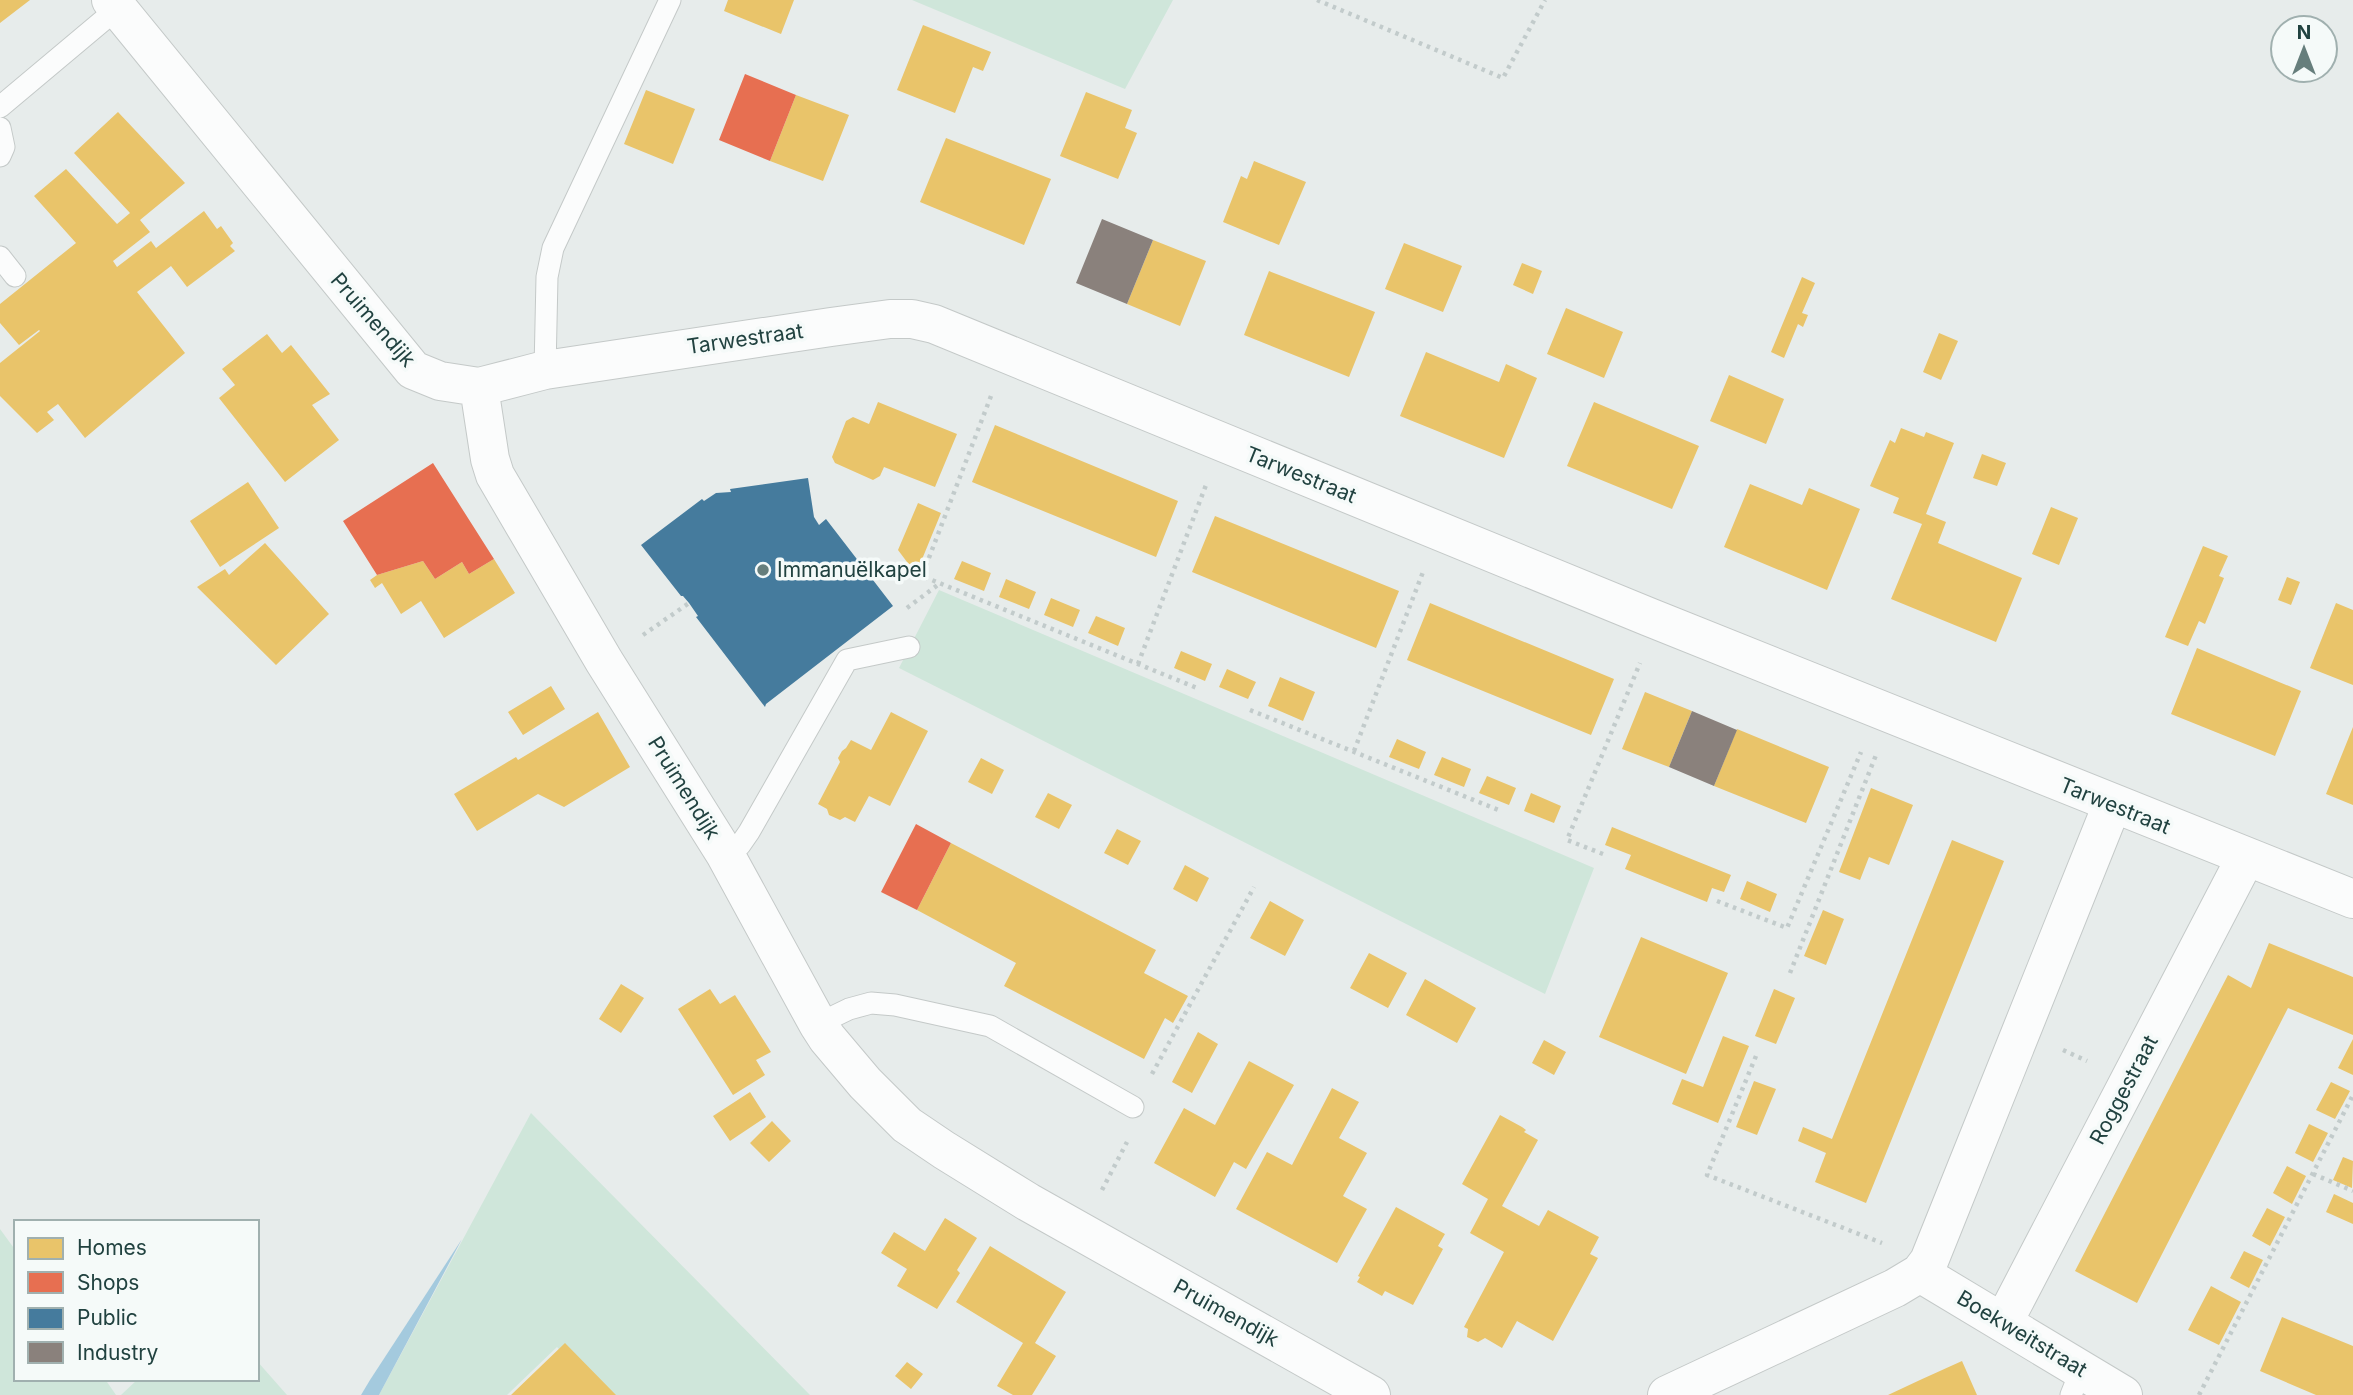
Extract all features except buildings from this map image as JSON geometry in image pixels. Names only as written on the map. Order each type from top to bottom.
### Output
[{"type":"street","name":"Pruimendijk","points":[[115,4],[395,352],[413,370],[440,381],[479,387],[495,475],[604,661],[725,854],[818,1024],[865,1083],[907,1125],[1028,1202],[1371,1395]]},
{"type":"street","name":"Tarwestraat","points":[[479,387],[545,370],[890,319],[912,319],[933,324],[2112,805],[2353,899]]},
{"type":"street","points":[[1667,1395],[1870,1301],[1924,1267],[2112,805]]},
{"type":"street","name":"Roggestraat","points":[[2003,1323],[2245,858]]},
{"type":"street","name":"Boekweitstraat","points":[[1924,1267],[2003,1323],[2076,1382],[2123,1395]]},
{"type":"lane","points":[[545,370],[547,277],[553,248],[670,0]]},
{"type":"lane","points":[[0,107],[115,4]]},
{"type":"lane","points":[[0,128],[4,147],[0,156]]},
{"type":"lane","points":[[0,257],[15,276]]},
{"type":"lane","name":"Pruimendijk","points":[[725,854],[740,845],[749,832],[847,660],[909,647]]},
{"type":"lane","points":[[818,1024],[849,1009],[871,1003],[895,1005],[989,1026],[1133,1107]]},
{"type":"path","points":[[1317,0],[1503,78],[1545,0]]},
{"type":"path","points":[[1008,353],[922,576],[1196,688]]},
{"type":"path","points":[[1138,664],[1221,443]]},
{"type":"path","points":[[1354,751],[1438,531]]},
{"type":"path","points":[[604,661],[689,603]]},
{"type":"path","points":[[1603,854],[1567,839],[1657,620]]},
{"type":"path","points":[[1250,710],[1501,811]]},
{"type":"path","points":[[1717,901],[1787,928],[1886,713]]},
{"type":"path","points":[[1790,973],[1845,831],[1886,713]]},
{"type":"path","points":[[1080,1231],[1135,1129],[1133,1107],[1254,887]]},
{"type":"path","points":[[2022,1030],[2128,1082]]},
{"type":"path","points":[[1756,1056],[1707,1175],[1924,1267]]},
{"type":"path","points":[[2199,1395],[2353,1095]]},
{"type":"path","points":[[2313,1174],[2353,1191]]},
{"type":"green space","points":[[912,0],[1173,0],[1125,89]]},
{"type":"green space","points":[[939,590],[1594,868],[1545,994],[899,668]]},
{"type":"green space","points":[[531,1113],[810,1395],[603,1395],[557,1347],[507,1395],[379,1395]]},
{"type":"green space","points":[[0,1229],[14,1248],[14,1381],[106,1381],[116,1395],[0,1395]]},
{"type":"green space","points":[[259,1363],[287,1395],[121,1395],[136,1381],[259,1381]]},
{"type":"water","points":[[462,1239],[379,1395],[361,1395],[370,1380]]},
{"type":"place","name":"Immanuëlkapel","points":[[763,570]]}]
